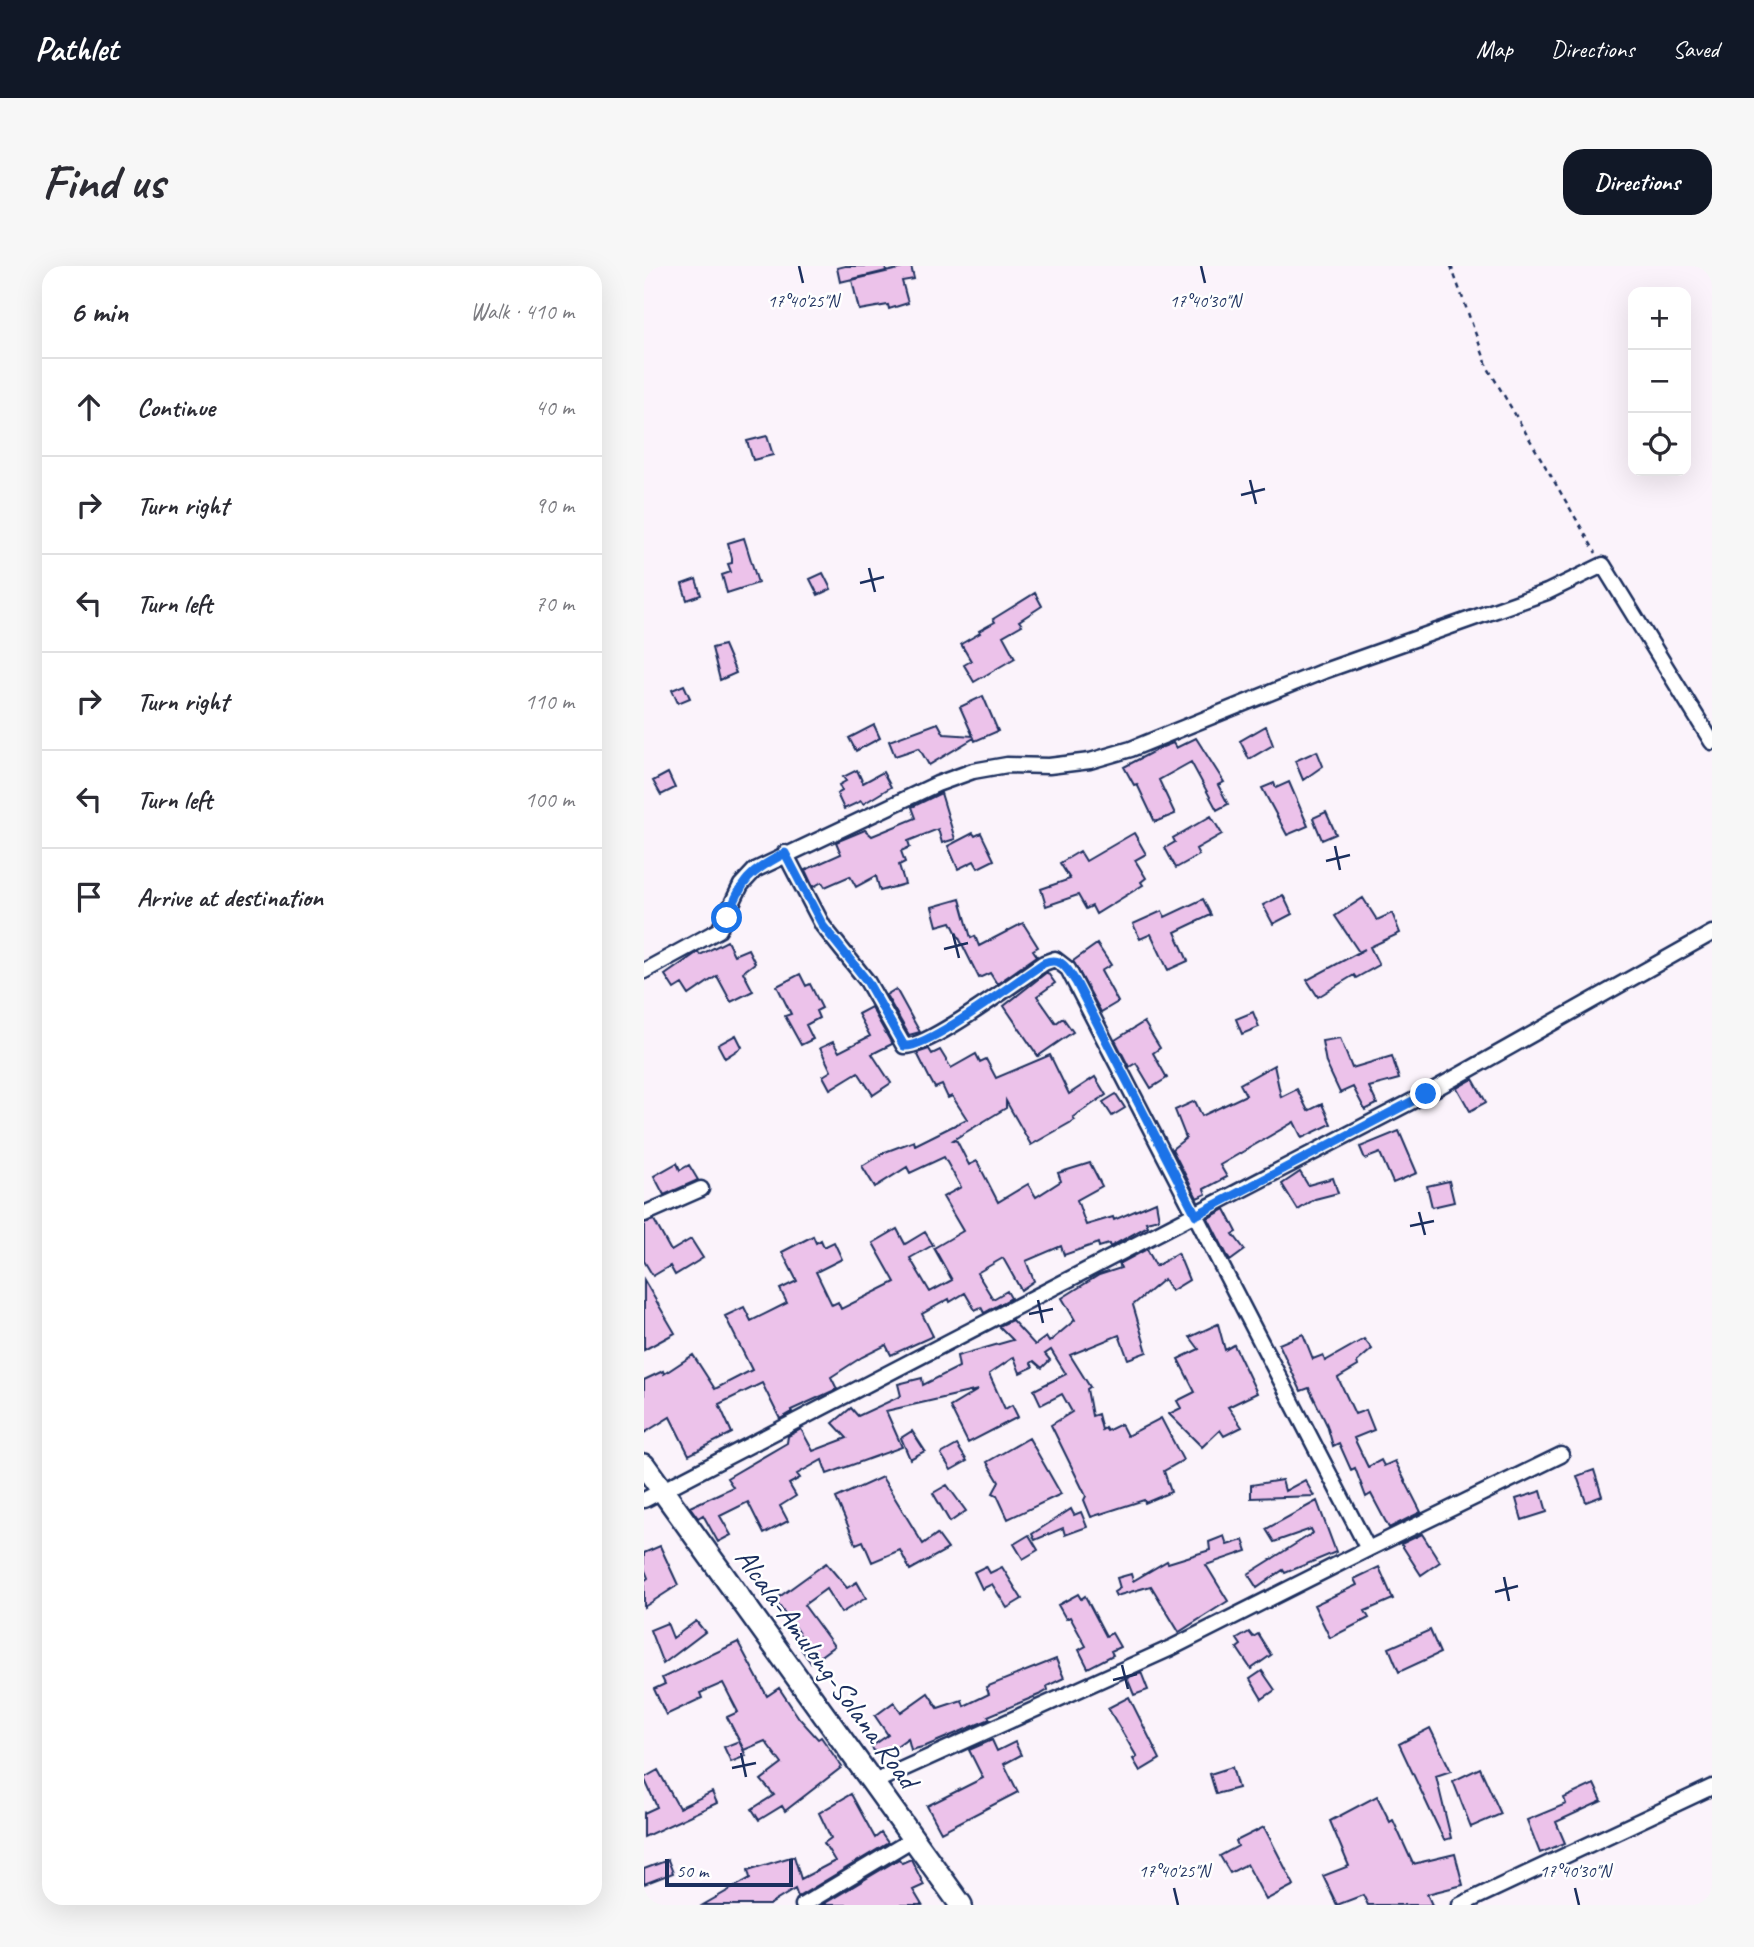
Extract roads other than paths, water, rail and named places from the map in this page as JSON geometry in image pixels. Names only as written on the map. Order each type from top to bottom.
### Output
[{"type":"main road","name":"Alcala-Amulong-Solana Road","points":[[644,1465],[653,1495],[874,1782],[961,1905]]},
{"type":"street","points":[[644,971],[719,930],[741,885],[755,870],[785,853],[937,784],[973,771],[1007,765],[1049,766],[1090,761],[1131,749],[1324,671],[1547,592],[1603,565],[1712,742]]},
{"type":"street","points":[[785,853],[823,926],[867,981],[904,1046],[918,1044],[959,1020],[1044,963],[1055,959],[1061,962],[1076,982],[1368,1549]]},
{"type":"street","points":[[653,1495],[1426,1094],[1712,933]]},
{"type":"street","points":[[644,1214],[701,1189]]},
{"type":"street","points":[[874,1782],[1171,1648],[1561,1455]]},
{"type":"street","points":[[1460,1905],[1712,1787]]},
{"type":"street","points":[[803,1905],[914,1839]]}]
